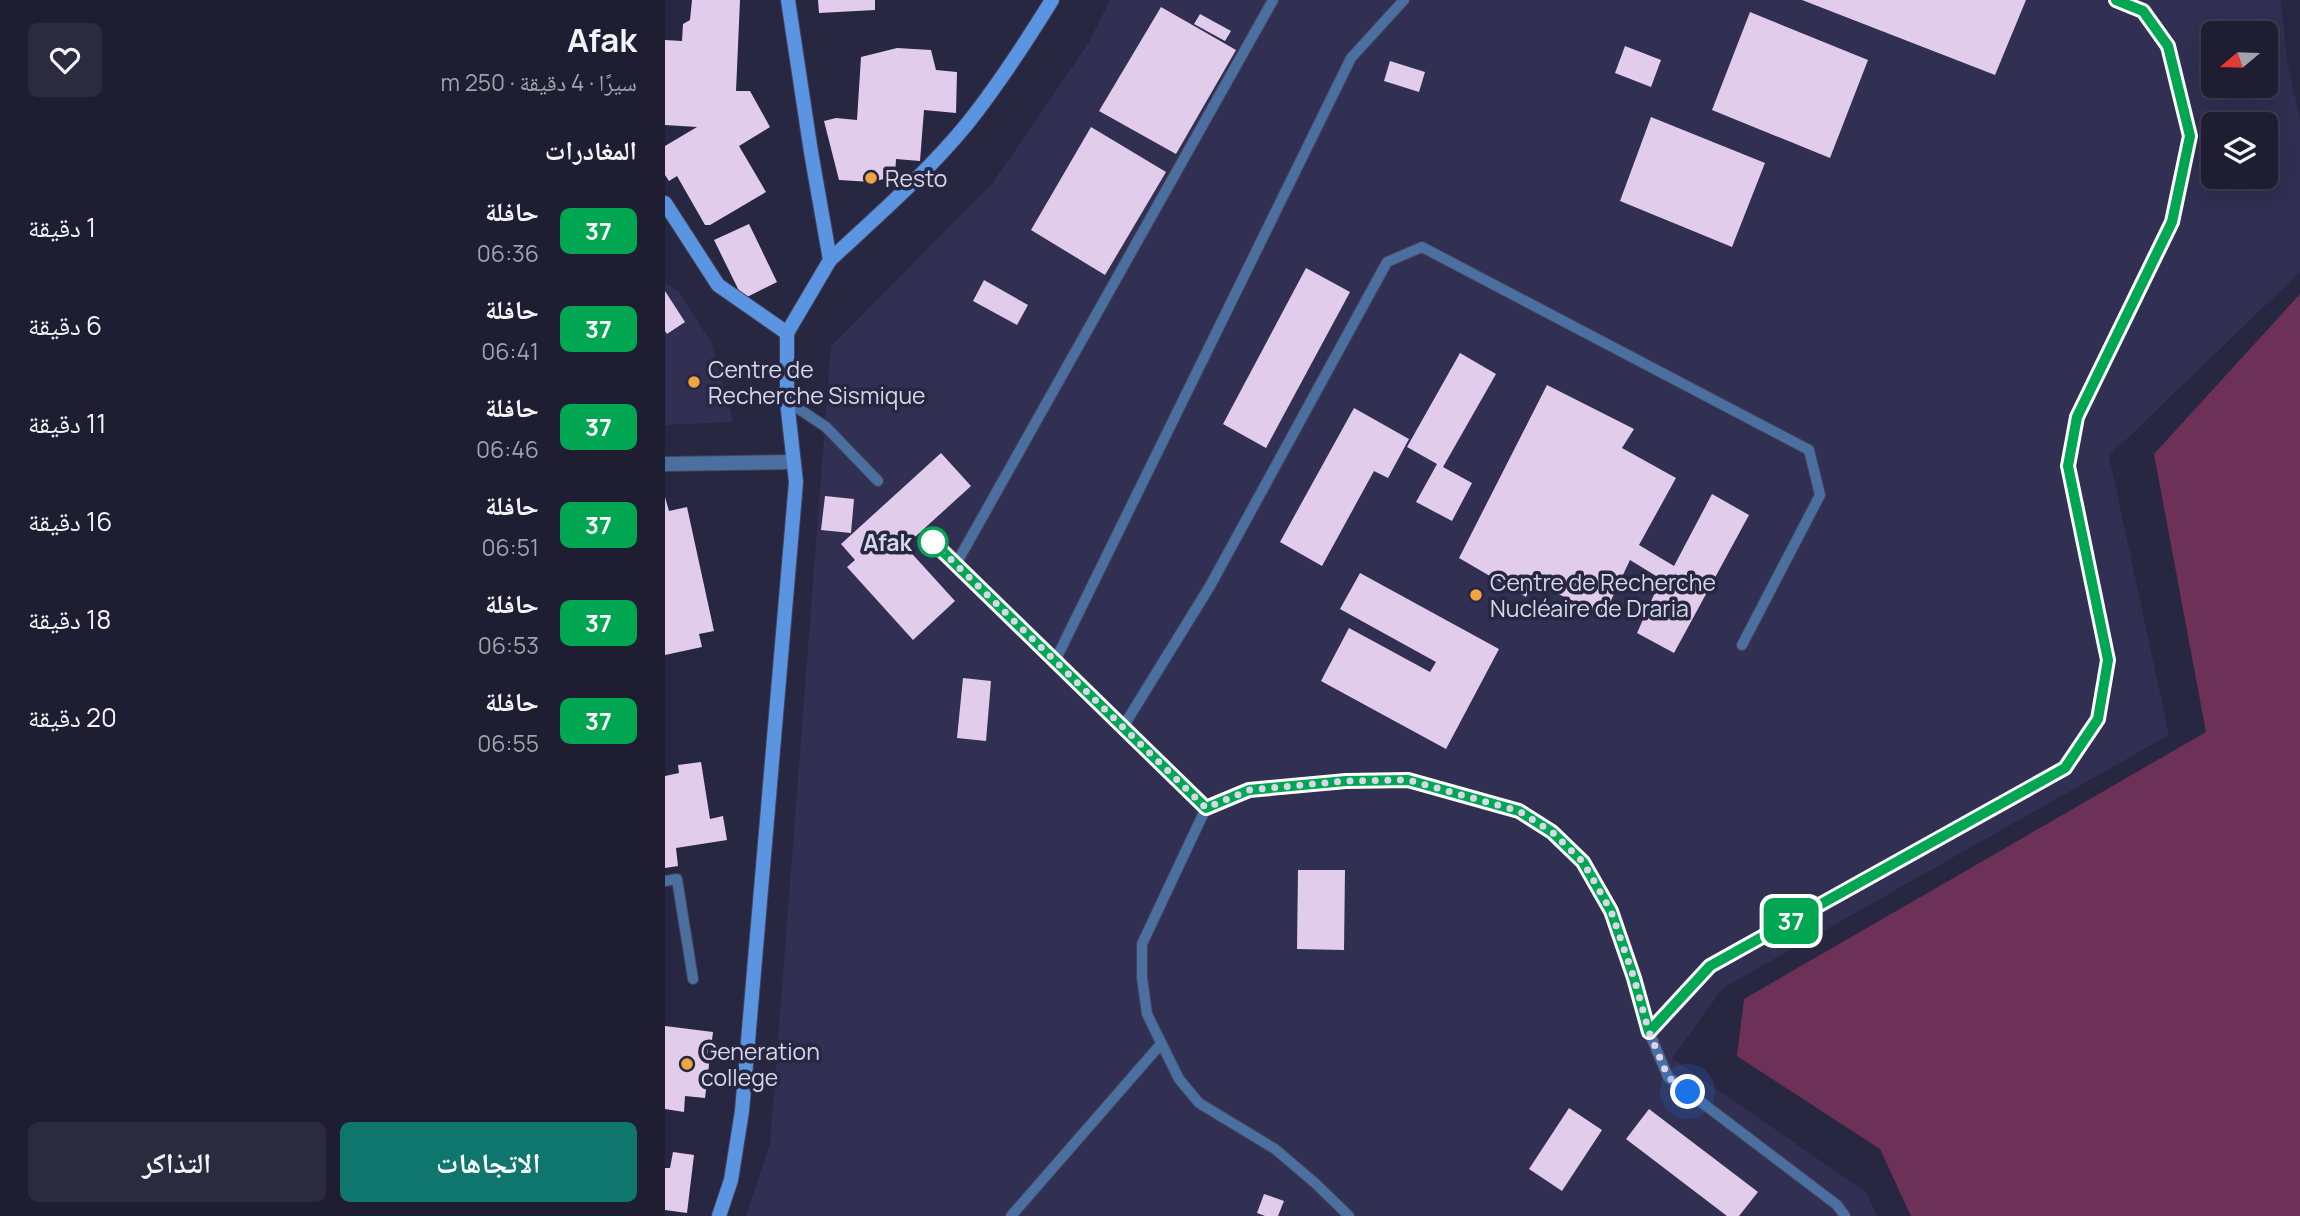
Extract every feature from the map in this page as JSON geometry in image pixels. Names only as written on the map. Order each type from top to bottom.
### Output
[{"type":"main road","points":[[788,0],[830,260]]},
{"type":"main road","points":[[719,1216],[731,1180],[742,1111],[795,496],[787,401],[787,334],[830,260],[916,178],[966,124],[1019,54],[1052,0]]},
{"type":"main road","points":[[665,203],[671,222],[718,285],[787,334]]},
{"type":"street","points":[[665,464],[748,465],[794,462]]},
{"type":"lane","points":[[955,564],[1273,0]]},
{"type":"lane","points":[[1055,661],[1351,58],[1404,0]]},
{"type":"lane","points":[[1649,1032],[1710,966],[2065,768],[2098,719],[2108,660],[2068,466],[2077,417],[2172,222],[2190,136],[2168,46],[2143,11],[2116,0]]},
{"type":"lane","points":[[1123,727],[1210,586],[1387,262],[1422,247],[1809,450],[1820,495],[1742,645]]},
{"type":"lane","points":[[787,401],[826,427],[878,481]]},
{"type":"lane","points":[[933,542],[1206,808]]},
{"type":"lane","points":[[1349,1216],[1275,1149],[1199,1103],[1179,1079],[1147,1014],[1142,978],[1142,944],[1206,808],[1249,790],[1346,781],[1408,780],[1519,811],[1552,832],[1583,862],[1611,911],[1649,1032],[1668,1077],[1837,1205],[1845,1216]]},
{"type":"lane","points":[[665,881],[677,879],[693,979]]},
{"type":"lane","points":[[1011,1216],[1160,1045]]},
{"type":"shaded area","name":"Centre de Recherche Nucléaire de Draria","points":[[1110,0],[2281,0],[2287,60],[2300,120],[2300,272],[2109,456],[2169,735],[1723,988],[1672,1058],[1867,1193],[1877,1216],[746,1216],[770,1144],[831,346],[992,184],[1088,44]]},
{"type":"shaded area","name":"Centre de Recherche Sismique","points":[[665,283],[678,291],[711,342],[733,422],[665,425]]},
{"type":"shaded area","points":[[2300,294],[2300,1216],[1911,1216],[1880,1149],[1737,1056],[1744,999],[2206,732],[2154,454]]},
{"type":"building","points":[[692,0],[740,0],[736,91],[750,91],[770,127],[739,146],[766,192],[710,225],[705,225],[677,176],[669,181],[665,175],[665,146],[697,127],[665,125],[665,40],[682,41],[683,24],[690,20]]},
{"type":"building","points":[[818,0],[875,0],[875,10],[819,13]]},
{"type":"building","points":[[1802,0],[2026,0],[1995,75]]},
{"type":"building","points":[[1161,7],[1236,50],[1176,154],[1099,111]]},
{"type":"building","points":[[1750,12],[1868,60],[1830,158],[1712,110]]},
{"type":"building","points":[[1200,14],[1231,31],[1225,41],[1194,24]]},
{"type":"building","points":[[1625,46],[1661,60],[1651,87],[1615,73]]},
{"type":"building","points":[[897,48],[931,50],[936,70],[957,72],[956,113],[924,110],[920,161],[896,159],[895,176],[872,182],[839,180],[824,121],[836,118],[857,120],[861,57]]},
{"type":"building","points":[[1390,61],[1425,72],[1419,92],[1384,81]]},
{"type":"building","points":[[1651,117],[1765,163],[1732,247],[1620,201]]},
{"type":"building","points":[[1091,127],[1166,172],[1105,275],[1031,230]]},
{"type":"building","points":[[749,224],[777,282],[743,299],[714,240]]},
{"type":"building","points":[[1306,268],[1350,292],[1266,448],[1223,424]]},
{"type":"building","points":[[984,280],[1028,305],[1017,325],[973,301]]},
{"type":"building","points":[[665,291],[685,322],[667,334],[665,331]]},
{"type":"building","points":[[1460,353],[1496,374],[1443,467],[1472,483],[1452,521],[1416,502],[1437,464],[1407,447]]},
{"type":"building","points":[[1547,385],[1634,429],[1622,448],[1676,478],[1639,545],[1674,566],[1712,494],[1749,515],[1674,653],[1637,633],[1661,579],[1630,560],[1604,615],[1532,582],[1526,597],[1459,558]]},
{"type":"building","points":[[1354,408],[1409,439],[1388,478],[1374,471],[1322,566],[1280,542]]},
{"type":"building","points":[[941,453],[971,486],[905,546],[955,601],[913,640],[847,567],[855,560],[841,544]]},
{"type":"building","points":[[825,496],[854,499],[851,533],[821,530]]},
{"type":"building","points":[[665,497],[669,511],[687,507],[714,631],[699,634],[702,647],[665,655]]},
{"type":"building","points":[[1360,573],[1499,649],[1446,749],[1321,681],[1349,628],[1430,672],[1436,662],[1340,609]]},
{"type":"building","points":[[963,678],[991,681],[986,741],[957,738]]},
{"type":"building","points":[[701,762],[710,819],[723,816],[727,840],[676,848],[678,866],[665,868],[665,776],[679,773],[678,765]]},
{"type":"building","points":[[1298,870],[1345,870],[1344,950],[1297,949]]},
{"type":"building","name":"Generation college","points":[[665,1026],[713,1032],[705,1098],[685,1096],[684,1112],[665,1109]]},
{"type":"building","points":[[1569,1108],[1602,1130],[1562,1191],[1529,1169]]},
{"type":"building","points":[[1649,1109],[1758,1192],[1739,1216],[1727,1216],[1626,1139]]},
{"type":"building","points":[[673,1152],[694,1155],[687,1213],[665,1210],[665,1168],[670,1168]]},
{"type":"building","points":[[1264,1194],[1284,1201],[1278,1216],[1257,1213]]},
{"type":"bus line","name":"37","points":[[933,542],[1206,808],[1249,790],[1346,781],[1408,780],[1519,811],[1552,832],[1583,862],[1611,911],[1649,1032],[1710,966],[2065,768],[2098,719],[2108,660],[2068,466],[2077,417],[2172,222],[2190,136],[2168,46],[2143,11],[2116,0]]},
{"type":"place","name":"Resto","points":[[871,178]]},
{"type":"place","name":"Centre de Recherche Sismique","points":[[694,382]]},
{"type":"place","name":"Afak","points":[[933,542]]},
{"type":"place","name":"Centre de Recherche Nucléaire de Draria","points":[[1476,595]]},
{"type":"place","name":"Generation college","points":[[687,1064]]},
{"type":"route","points":[[933,542],[1206,808],[1249,790],[1346,781],[1408,780],[1519,811],[1552,832],[1583,862],[1611,911],[1649,1032],[1668,1077],[1688,1092]]}]
